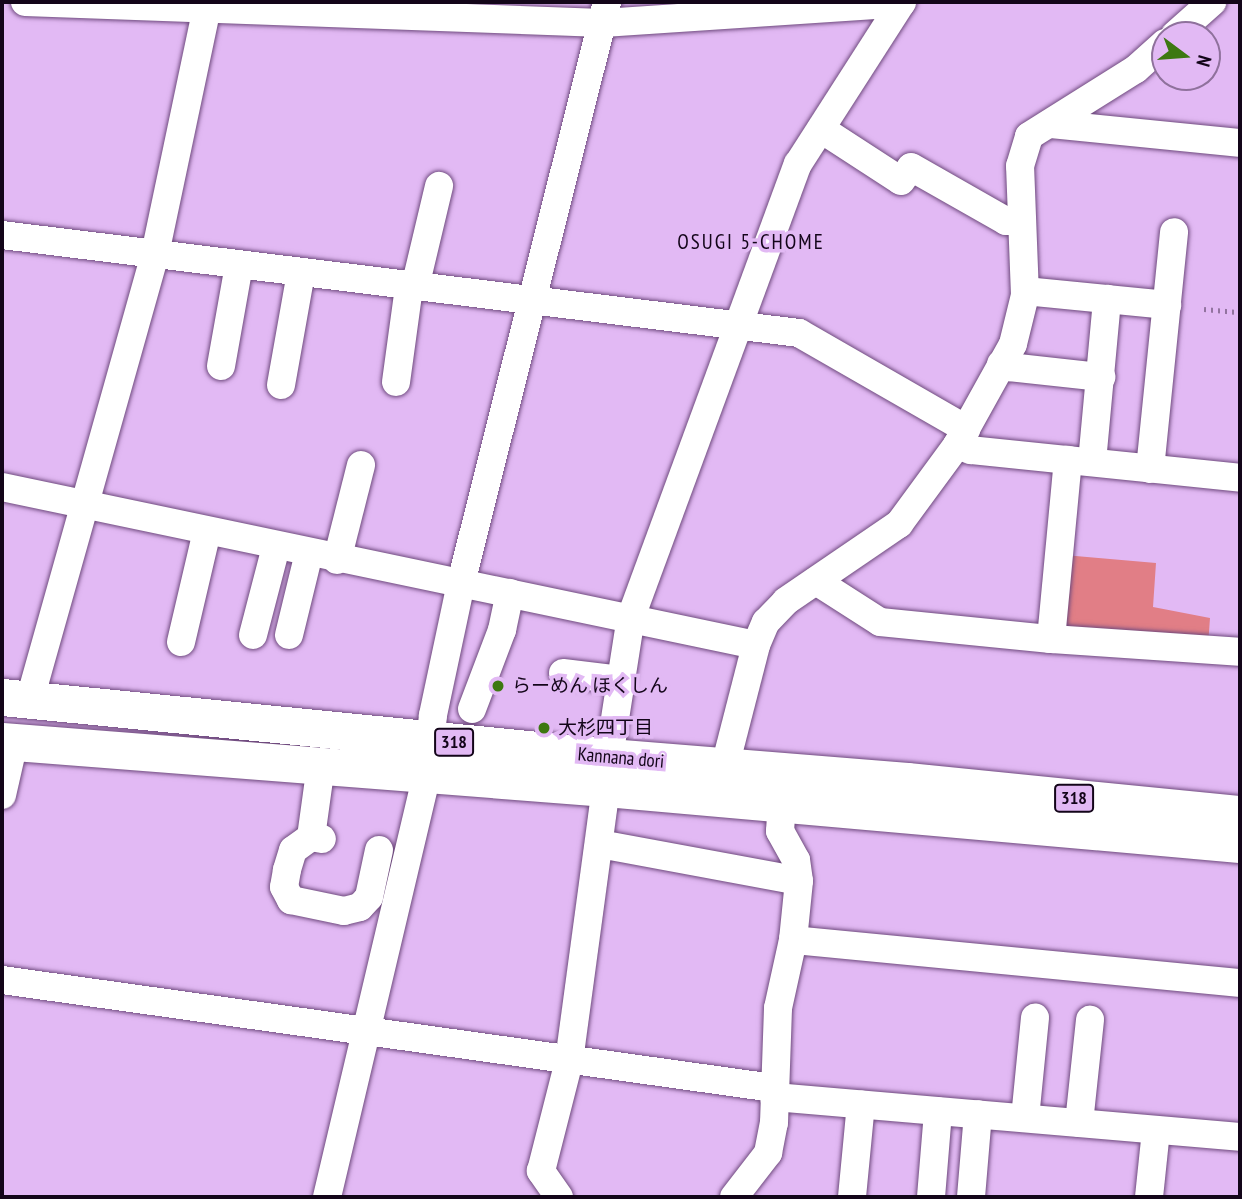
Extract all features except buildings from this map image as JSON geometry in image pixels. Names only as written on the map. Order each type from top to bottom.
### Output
[{"type":"main road","name":"Kannana dori","points":[[16,698],[429,757],[608,773],[782,805],[907,798],[1240,814]]},
{"type":"main road","name":"Kannana dori","points":[[8,741],[321,765],[429,757]]},
{"type":"main road","name":"Kannana dori","points":[[608,773],[725,766],[907,798],[1240,844]]},
{"type":"main road","points":[[907,798],[1059,778],[1240,791]]},
{"type":"main road","points":[[907,798],[973,835],[1033,847],[1240,869]]},
{"type":"street","points":[[25,2],[605,12],[902,3]]},
{"type":"street","points":[[1191,21],[1212,2]]},
{"type":"street","points":[[559,1197],[541,1171],[569,1061],[631,617],[798,164],[902,3]]},
{"type":"street","points":[[16,698],[83,505],[155,254],[208,5]]},
{"type":"street","points":[[321,765],[317,838],[293,850],[284,887],[290,900],[344,911],[360,907],[369,897],[429,757],[443,669],[461,583],[605,12]]},
{"type":"street","points":[[725,766],[756,645],[766,622],[786,601],[899,524],[962,437],[1013,344],[1025,291],[1020,166],[1029,136],[1136,69],[1151,56]]},
{"type":"street","points":[[1050,124],[1240,143]]},
{"type":"street","points":[[821,129],[901,181],[911,167],[1006,221],[1023,220]]},
{"type":"street","points":[[396,382],[412,287],[439,186]]},
{"type":"street","points":[[1150,468],[1174,232]]},
{"type":"street","points":[[2,235],[799,333],[962,437],[971,450],[1240,478]]},
{"type":"street","points":[[221,366],[239,265]]},
{"type":"street","points":[[281,385],[301,273]]},
{"type":"street","points":[[1025,291],[1167,305]]},
{"type":"street","points":[[1051,639],[1080,461],[1101,377],[1107,299]]},
{"type":"street","points":[[1001,364],[1101,377]]},
{"type":"street","points":[[337,560],[361,465]]},
{"type":"street","points":[[2,487],[337,560],[631,617],[756,645]]},
{"type":"street","points":[[181,642],[207,531]]},
{"type":"street","points":[[253,635],[276,547]]},
{"type":"street","points":[[289,635],[309,553]]},
{"type":"street","points":[[816,581],[880,622],[1051,639],[1240,652]]},
{"type":"street","points":[[472,709],[502,629],[510,593]]},
{"type":"street","points":[[443,669],[482,677]]},
{"type":"street","points":[[564,673],[621,680]]},
{"type":"street","points":[[2,795],[8,741]]},
{"type":"street","points":[[734,1197],[768,1153],[774,1123],[778,1009],[793,940],[799,881],[796,860],[780,831],[782,805]]},
{"type":"street","points":[[600,844],[799,881]]},
{"type":"street","points":[[327,1197],[365,1033],[390,852]]},
{"type":"street","points":[[793,940],[1240,983]]},
{"type":"street","points":[[2,980],[774,1093],[861,1104],[1240,1137]]},
{"type":"street","points":[[1026,1118],[1035,1017]]},
{"type":"street","points":[[1079,1123],[1090,1020]]},
{"type":"street","points":[[852,1197],[861,1104]]},
{"type":"street","points":[[930,1197],[937,1111]]},
{"type":"street","points":[[971,1197],[978,1114]]},
{"type":"street","points":[[1149,1197],[1156,1130]]},
{"type":"path","points":[[1204,309],[1240,312]]},
{"type":"shaded area","points":[[1064,555],[1156,563],[1153,607],[1210,618],[1208,646],[1057,636]]},
{"type":"place","name":"らーめん ほくしん","points":[[498,686]]},
{"type":"place","name":"大杉四丁目","points":[[544,728]]},
{"type":"district","name":"OSUGI 5-CHOME","points":[[751,242]]}]
